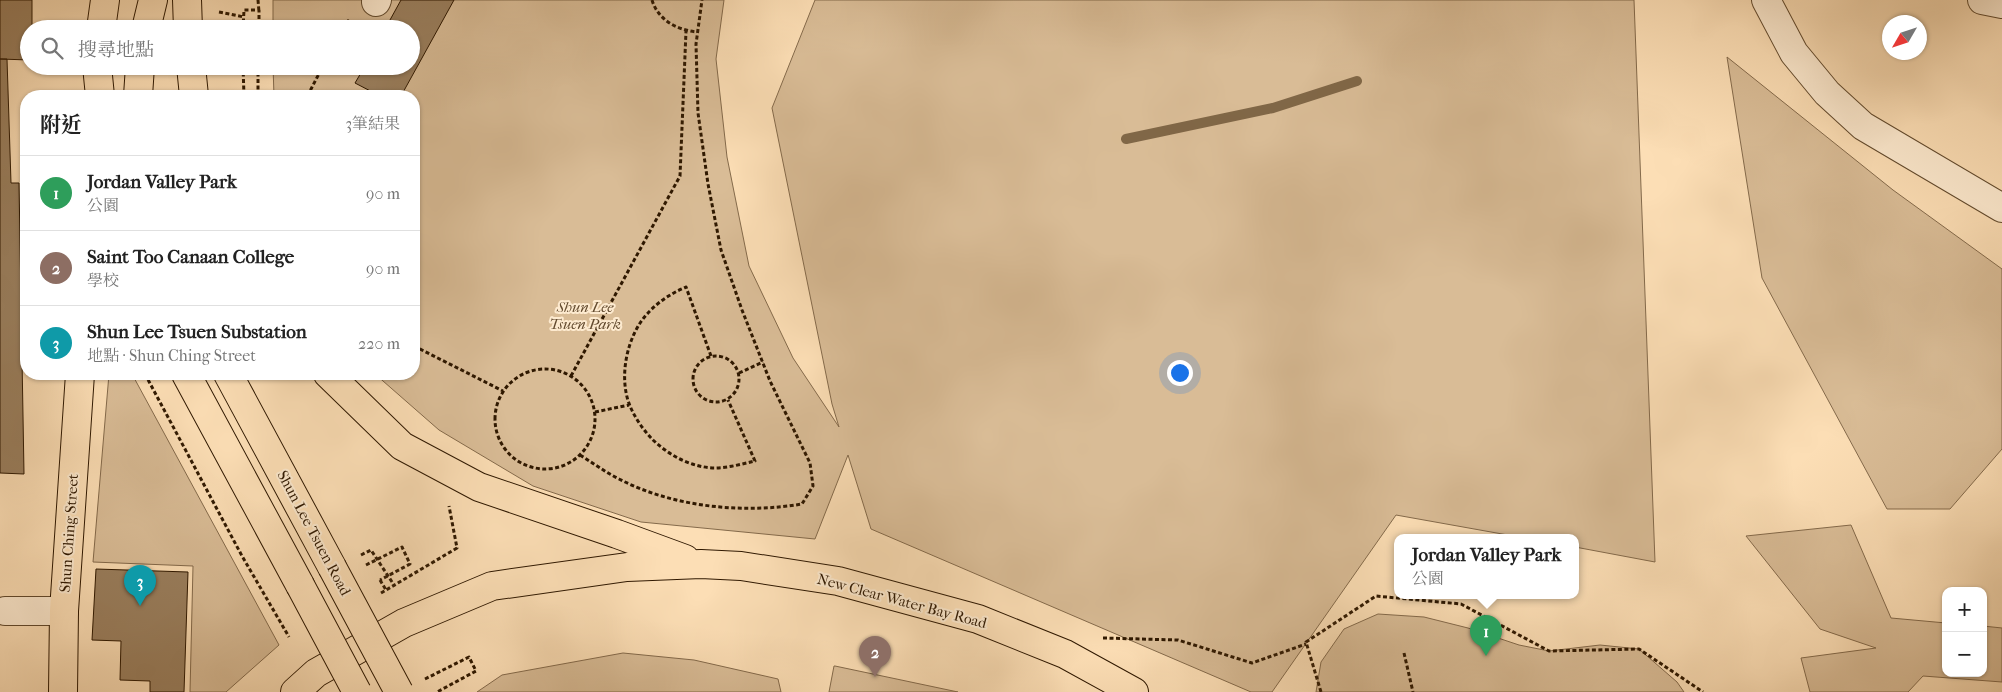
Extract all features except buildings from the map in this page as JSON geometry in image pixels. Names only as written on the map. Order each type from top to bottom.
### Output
[{"type":"main road","points":[[102,20],[105,0]]},
{"type":"main road","points":[[148,20],[153,0]]},
{"type":"main road","points":[[187,0],[188,20]]},
{"type":"main road","points":[[95,90],[96,75]]},
{"type":"main road","points":[[98,75],[99,90]]},
{"type":"main road","points":[[138,90],[139,75]]},
{"type":"main road","points":[[192,75],[193,90]]},
{"type":"main road","name":"Shun Ching Street","points":[[62,692],[64,611],[80,380]]},
{"type":"main road","points":[[189,380],[357,692]]},
{"type":"main road","name":"Shun Lee Tsuen Road","points":[[232,380],[345,568],[399,692]]},
{"type":"main road","points":[[334,380],[402,446],[479,487],[701,564]]},
{"type":"main road","name":"New Clear Water Bay Road","points":[[295,692],[316,673],[404,623],[492,586],[627,567],[701,564],[741,566],[838,581],[978,619],[1065,654],[1134,692]]},
{"type":"lane","points":[[1766,0],[1794,52],[1827,93],[1863,126],[2002,208]]},
{"type":"lane","points":[[1982,0],[2002,4]]},
{"type":"lane","points":[[5,611],[64,611]]},
{"type":"path","points":[[258,0],[258,20]]},
{"type":"path","points":[[652,0],[658,13],[666,21],[686,31],[697,32]]},
{"type":"path","points":[[580,455],[619,479],[662,496],[716,507],[778,508],[802,504],[814,486],[810,463],[770,381],[721,250],[708,184],[698,113],[696,44],[702,0]]},
{"type":"path","points":[[244,20],[244,10],[259,10]]},
{"type":"path","points":[[232,15],[244,16]]},
{"type":"path","points":[[571,376],[680,176],[686,31]]},
{"type":"path","points":[[244,75],[244,90]]},
{"type":"path","points":[[258,75],[258,90]]},
{"type":"path","points":[[311,90],[318,75]]},
{"type":"path","points":[[711,356],[686,287],[670,294],[648,313],[637,329],[629,347],[625,383],[629,405],[647,434],[661,448],[677,458],[696,466],[714,468],[730,467],[755,461],[728,400]]},
{"type":"path","points":[[420,349],[503,391]]},
{"type":"path","points":[[711,356],[724,357],[731,361],[739,373],[738,388],[728,400],[721,402],[712,403],[698,395],[692,380],[697,365],[711,356]]},
{"type":"path","points":[[739,373],[763,362]]},
{"type":"path","points":[[534,370],[557,370],[571,376],[583,386],[591,398],[595,412],[595,428],[589,443],[580,455],[567,464],[553,468],[538,468],[523,463],[510,453],[500,440],[496,423],[497,407],[503,391],[514,380],[534,370]]},
{"type":"path","points":[[148,380],[242,556],[289,637]]},
{"type":"path","points":[[595,412],[629,405]]},
{"type":"path","points":[[345,568],[402,547],[410,564],[380,580],[386,590]]},
{"type":"path","points":[[371,550],[394,585]]},
{"type":"path","points":[[1100,638],[1178,640],[1252,663],[1306,644],[1376,596],[1394,598]]},
{"type":"path","points":[[1408,599],[1461,604],[1549,651],[1639,649],[1703,692]]},
{"type":"path","points":[[1306,644],[1321,692]]},
{"type":"path","points":[[1404,653],[1413,692]]},
{"type":"path","points":[[431,676],[469,657],[476,671],[437,692]]},
{"type":"green space","name":"Shun Lee Tsuen Park","points":[[273,0],[724,0],[716,59],[727,157],[749,266],[793,358],[839,427],[832,404],[772,108],[815,0],[1634,0],[1655,562],[1579,548],[1579,534],[1502,534],[1396,515],[1272,692],[1251,692],[871,529],[848,455],[815,539],[641,522],[533,486],[439,430],[382,380],[420,380],[420,90],[274,90],[273,75],[420,75],[420,20],[273,20]]},
{"type":"green space","points":[[1727,57],[1893,190],[2002,269],[2002,449],[1950,509],[1887,509],[1762,278]]},
{"type":"green space","points":[[108,380],[135,380],[279,645],[226,692],[190,692],[193,566],[93,562]]},
{"type":"green space","points":[[1851,525],[1891,618],[1942,623],[1942,677],[1987,677],[1987,626],[2002,628],[2002,682],[1923,676],[1908,692],[1810,692],[1801,658],[1876,648],[1820,629],[1746,536]]},
{"type":"green space","points":[[1378,614],[1424,617],[1468,628],[1519,645],[1549,651],[1600,645],[1639,649],[1677,682],[1684,692],[1316,692],[1321,662],[1344,629]]},
{"type":"green space","points":[[623,653],[694,660],[778,679],[781,692],[477,692],[502,675]]},
{"type":"green space","points":[[835,666],[958,692],[829,692]]},
{"type":"waterway","points":[[1126,139],[1273,108],[1357,81]]},
{"type":"place","name":"Shun Lee Tsuen Substation","points":[[140,606]]},
{"type":"place","name":"Jordan Valley Park","points":[[1486,656]]},
{"type":"place","name":"Saint Too Canaan College","points":[[875,677]]}]
